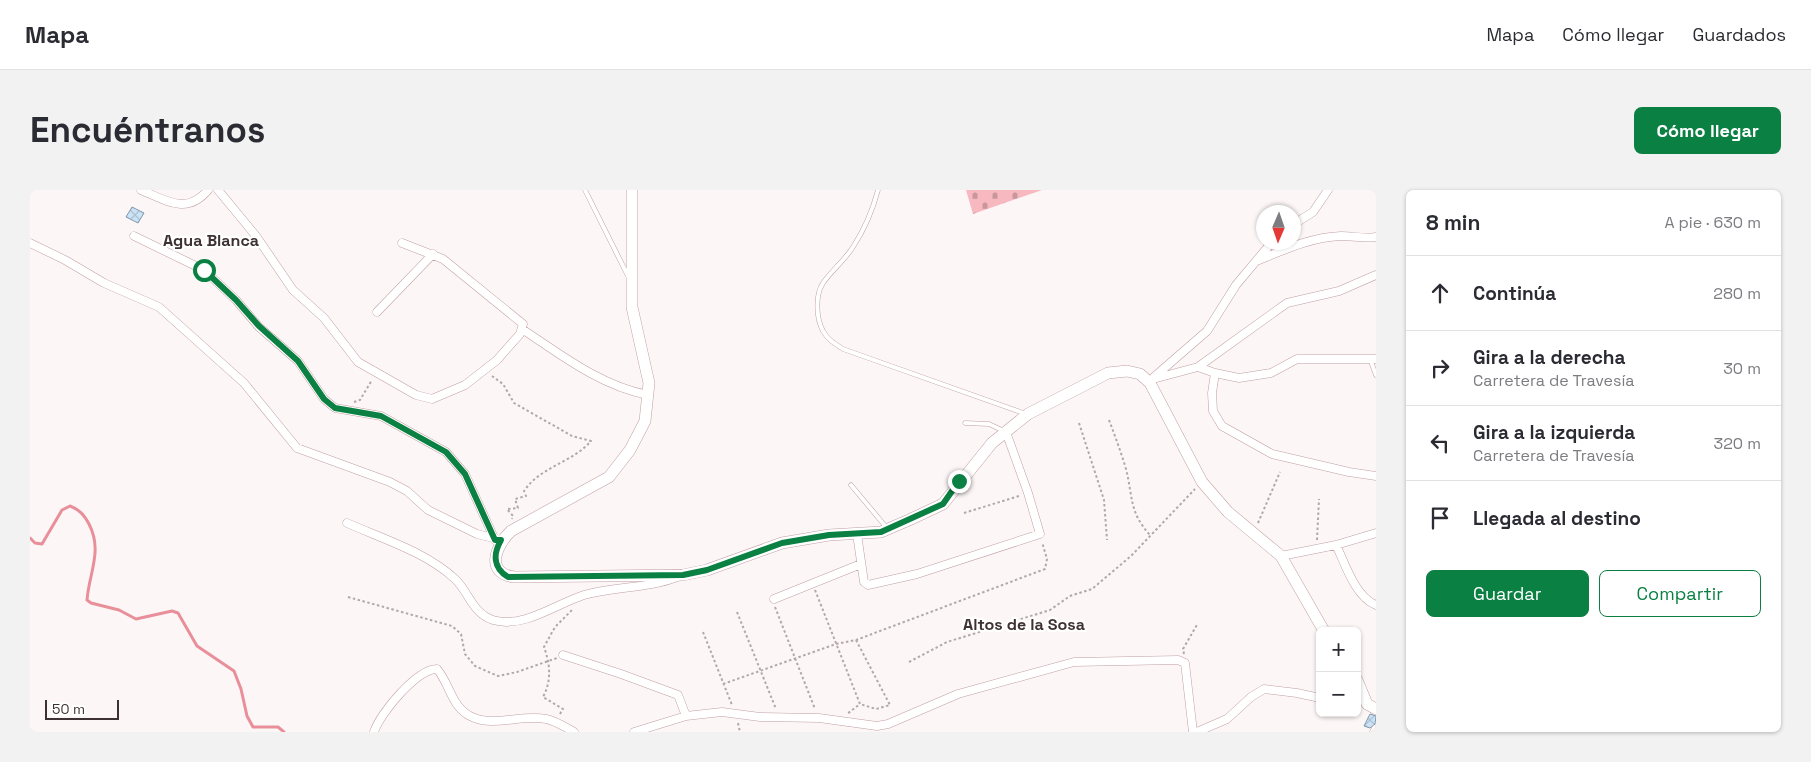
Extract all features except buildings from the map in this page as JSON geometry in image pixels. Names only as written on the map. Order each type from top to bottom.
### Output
[{"type":"street","points":[[142,190],[182,205],[192,204],[208,190]]},
{"type":"street","points":[[218,190],[256,236],[293,290],[324,318],[358,362],[378,371],[416,395],[432,399],[465,385],[497,360],[520,334],[523,324],[456,267],[433,254],[402,243]]},
{"type":"street","points":[[498,540],[609,477],[630,450],[645,421],[649,383],[632,307],[632,190]]},
{"type":"street","points":[[1301,220],[1313,212],[1328,190]]},
{"type":"street","points":[[134,236],[204,270],[236,300],[259,326],[298,361],[324,399],[335,408],[381,416],[446,452],[465,474],[498,540],[495,557],[497,566],[508,577],[683,575]]},
{"type":"street","points":[[1257,260],[1315,240],[1342,236],[1359,239],[1376,237]]},
{"type":"street","points":[[30,243],[65,260],[104,283],[159,308],[244,383],[297,448],[390,482],[407,491],[428,510],[498,540]]},
{"type":"street","points":[[1151,380],[1207,331],[1236,285],[1265,250]]},
{"type":"street","points":[[377,312],[433,254]]},
{"type":"street","points":[[1151,380],[1198,366],[1287,303],[1339,291],[1376,275]]},
{"type":"street","points":[[522,329],[570,361],[601,378],[631,392],[648,395]]},
{"type":"street","points":[[1198,366],[1215,373],[1239,378],[1271,373],[1297,359],[1373,359]]},
{"type":"street","points":[[347,523],[421,556],[442,569],[456,579],[471,603],[484,616],[494,620],[515,620],[528,617],[584,595],[661,584],[683,575],[707,570],[782,543],[829,535],[856,534],[887,529],[943,504],[959,481],[992,443],[1028,414],[1108,373],[1127,371],[1140,374],[1151,380],[1202,482],[1228,512],[1281,556],[1322,627]]},
{"type":"street","points":[[1215,373],[1212,393],[1213,411],[1222,426],[1272,454],[1349,472],[1376,476]]},
{"type":"street","points":[[856,534],[864,582],[873,584],[917,574],[1040,534],[1028,493],[1006,432]]},
{"type":"street","points":[[1281,556],[1336,545],[1376,533]]},
{"type":"street","points":[[1336,545],[1362,594],[1369,602],[1376,605]]},
{"type":"street","points":[[774,599],[861,564]]},
{"type":"street","points":[[563,656],[621,674],[678,695],[686,716]]},
{"type":"street","points":[[634,732],[686,716],[722,712],[779,718],[819,718],[877,726],[888,724],[958,694],[1074,662],[1178,660],[1185,663],[1195,732],[1227,719],[1251,697],[1264,690],[1297,693],[1316,697]]},
{"type":"street","points":[[374,732],[378,722],[389,707],[419,675],[430,669],[437,669],[443,676],[453,700],[469,716],[481,720],[524,717],[545,719],[556,722],[574,732]]},
{"type":"street","points":[[1361,690],[1367,706]]},
{"type":"lane","points":[[585,190],[620,262],[632,282]]},
{"type":"lane","points":[[878,190],[873,207],[853,247],[822,284],[818,312],[822,330],[829,339],[843,349],[1028,414]]},
{"type":"lane","points":[[1373,359],[1376,375]]},
{"type":"lane","points":[[965,423],[990,424],[1006,432]]},
{"type":"lane","points":[[851,485],[887,529]]},
{"type":"path","points":[[483,370],[503,384],[514,403],[572,436],[591,440],[584,449],[544,471],[530,482],[524,491],[526,496],[515,499],[518,508],[507,509],[513,516],[511,531]]},
{"type":"path","points":[[352,403],[360,400],[378,371]]},
{"type":"path","points":[[1109,420],[1122,454],[1131,505],[1139,524],[1152,536]]},
{"type":"path","points":[[1079,423],[1104,500],[1107,540]]},
{"type":"path","points":[[1253,534],[1280,472]]},
{"type":"path","points":[[909,662],[952,640],[1050,610],[1070,596],[1092,589],[1152,536],[1202,482]]},
{"type":"path","points":[[964,513],[1028,493]]},
{"type":"path","points":[[1316,548],[1318,499]]},
{"type":"path","points":[[724,684],[836,644],[856,640],[1045,569],[1048,559],[1040,534]]},
{"type":"path","points":[[812,583],[860,704]]},
{"type":"path","points":[[556,722],[563,709],[543,697],[549,687],[550,662],[544,647],[555,628],[584,595]]},
{"type":"path","points":[[348,597],[452,626],[461,634],[465,654],[475,666],[498,676],[550,662]]},
{"type":"path","points":[[774,599],[775,609],[819,718]]},
{"type":"path","points":[[737,612],[779,718]]},
{"type":"path","points":[[1185,663],[1183,649],[1198,623]]},
{"type":"path","points":[[703,632],[736,714]]},
{"type":"path","points":[[856,640],[890,705],[876,709],[860,704]]},
{"type":"path","points":[[838,721],[860,704]]},
{"type":"green space","points":[[966,190],[1042,190],[973,214]]},
{"type":"waterway","points":[[30,538],[35,543],[42,544],[62,510],[70,506],[79,511],[89,524],[95,543],[94,562],[87,600],[91,603],[119,610],[136,619],[172,611],[178,613],[197,646],[234,671],[241,689],[247,716],[253,727],[278,727],[284,732]]},
{"type":"district","name":"Agua Blanca","points":[[211,240]]},
{"type":"district","name":"Altos de la Sosa","points":[[1024,624]]},
{"type":"route","points":[[204,270],[236,300],[259,326],[298,361],[324,399],[335,408],[381,416],[446,452],[465,474],[495,540],[501,540],[495,557],[497,566],[508,577],[683,575],[707,570],[782,543],[829,535],[881,532],[943,504],[959,481]]}]
